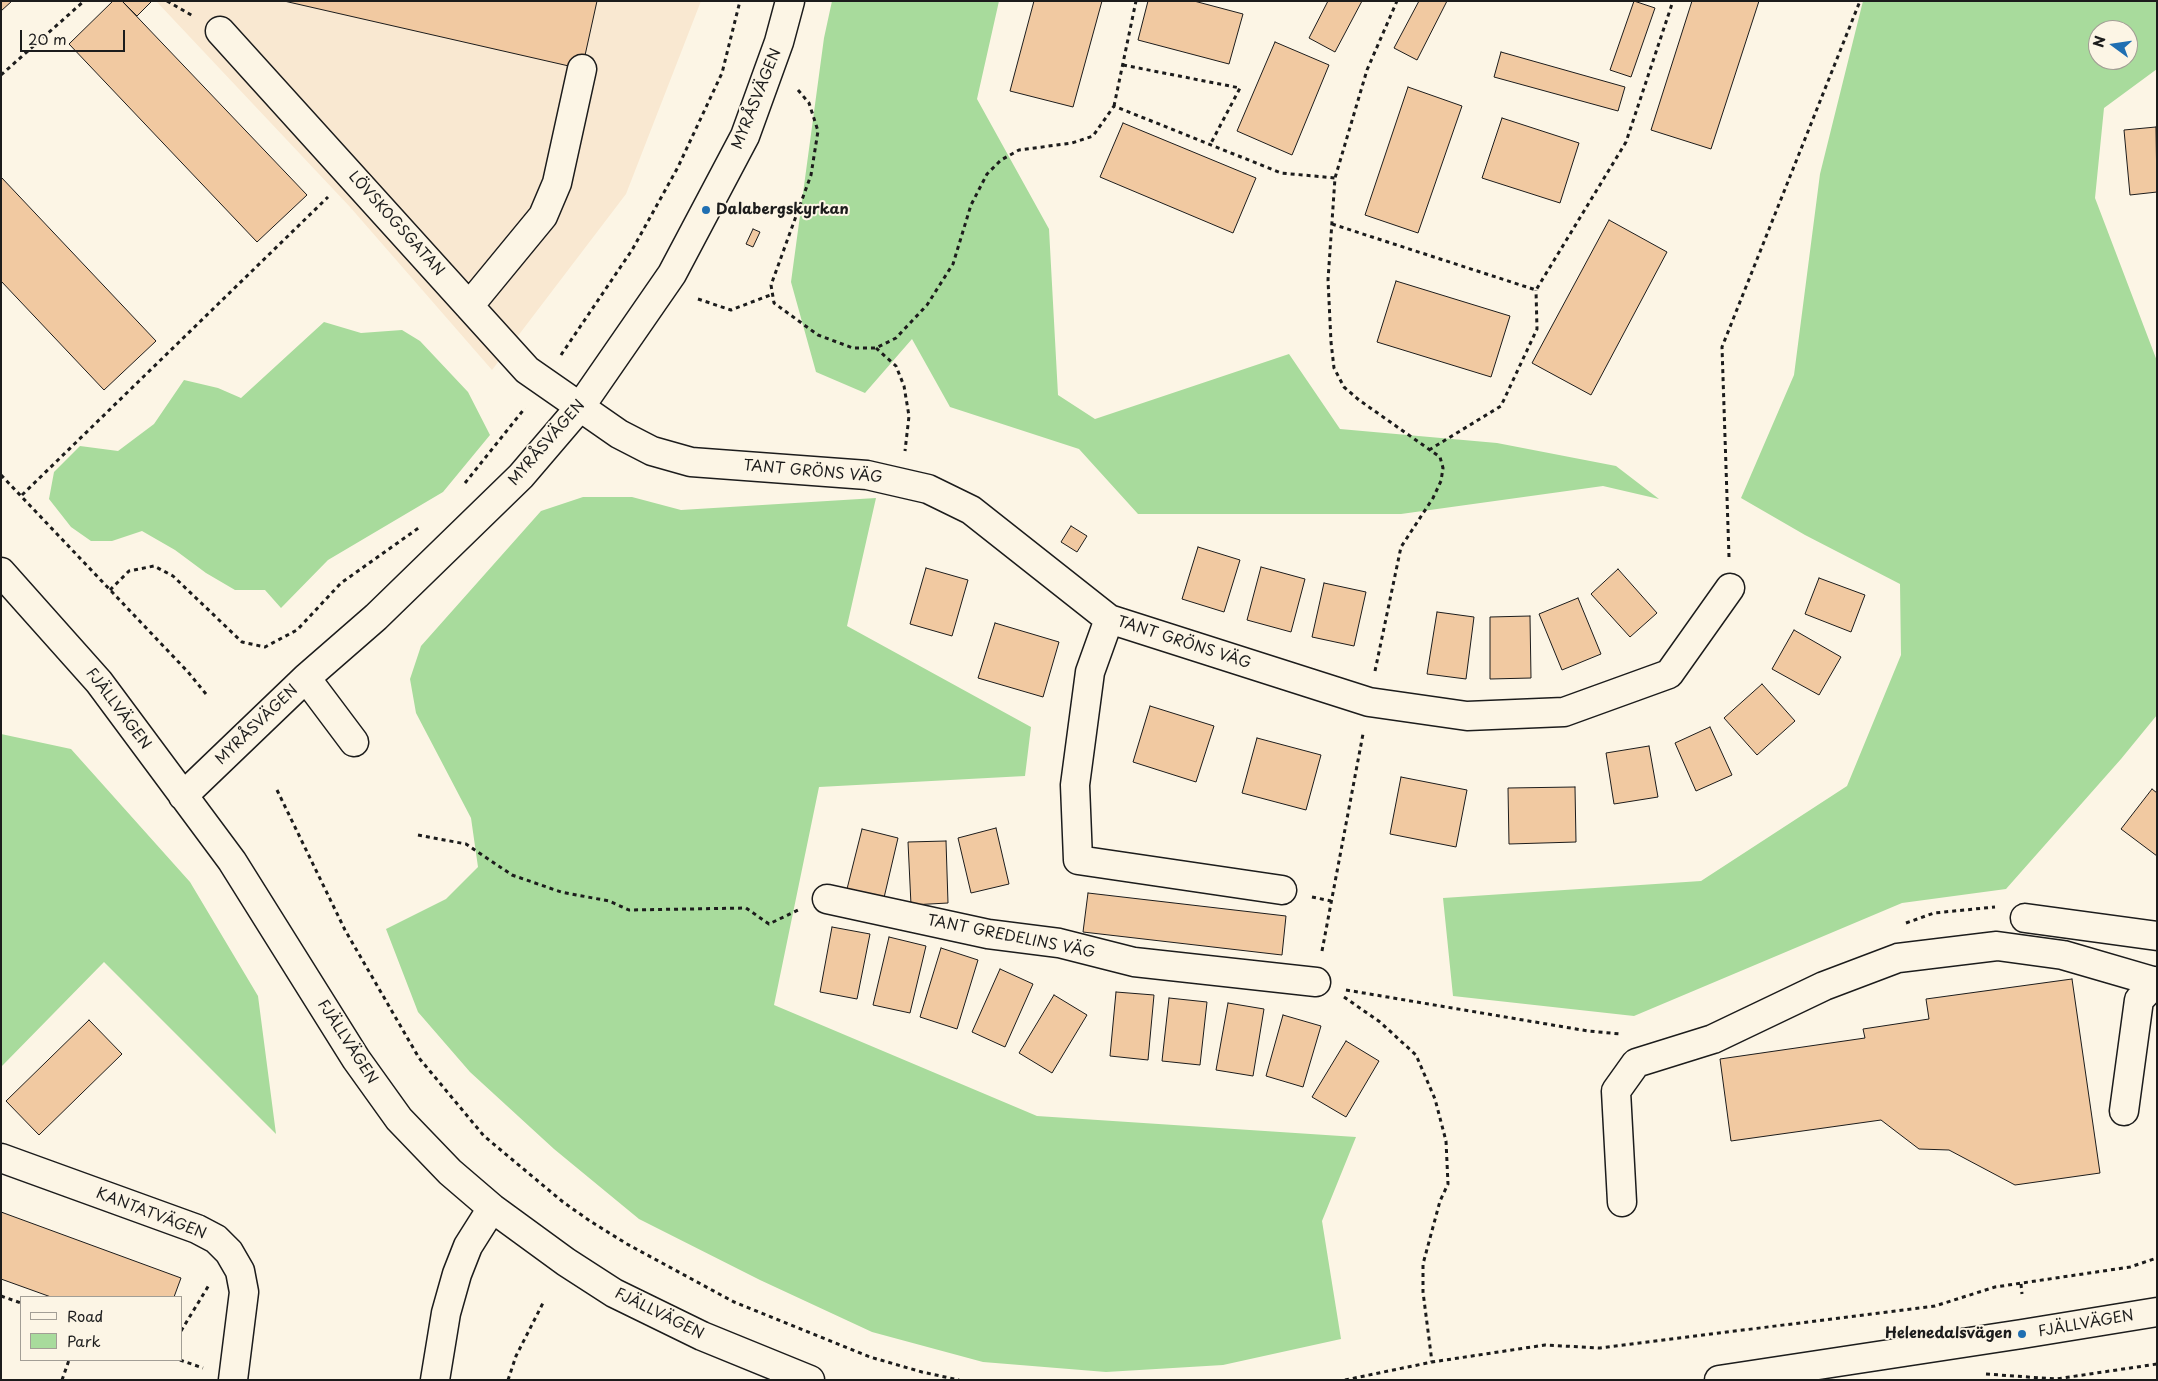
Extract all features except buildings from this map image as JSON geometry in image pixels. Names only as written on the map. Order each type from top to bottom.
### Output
[{"type":"street","name":"MYRÅSVÄGEN","points":[[183,796],[306,678],[376,617],[521,476],[580,407],[672,274],[745,136],[779,42],[790,1]]},
{"type":"street","name":"LÖVSKOGSGATAN","points":[[220,31],[352,174],[503,346],[542,382],[580,407]]},
{"type":"street","points":[[469,306],[543,216],[557,183],[582,69]]},
{"type":"street","name":"TANT GRÖNS VÄG","points":[[580,407],[618,434],[652,451],[691,462],[866,475],[928,488],[971,510],[1108,619],[1369,702],[1467,716],[1564,712],[1669,674],[1730,588]]},
{"type":"street","name":"FJÄLLVÄGEN","points":[[1,572],[99,682],[232,861],[356,1059],[399,1118],[450,1172],[492,1208],[566,1262],[614,1293],[711,1340],[810,1380]]},
{"type":"street","points":[[1108,619],[1090,672],[1075,785],[1078,860],[1282,890]]},
{"type":"street","points":[[306,678],[354,742]]},
{"type":"street","name":"TANT GREDELINS VÄG","points":[[827,898],[988,934],[1060,943],[1134,962],[1316,982]]},
{"type":"street","points":[[2025,918],[2157,936]]},
{"type":"street","points":[[1622,1202],[1616,1091],[1636,1063],[1713,1039],[1824,986],[1898,958],[1998,946],[2063,955],[2156,982],[2139,1000],[2124,1111]]},
{"type":"street","name":"KANTATVÄGEN","points":[[1,1158],[196,1229],[216,1239],[229,1252],[240,1271],[244,1292],[233,1380]]},
{"type":"street","points":[[435,1380],[446,1313],[457,1274],[468,1246],[492,1208]]},
{"type":"street","name":"FJÄLLVÄGEN","points":[[1719,1380],[2157,1312]]},
{"type":"path","points":[[1,75],[84,1]]},
{"type":"path","points":[[460,489],[516,422],[632,250],[678,167],[722,73],[740,1]]},
{"type":"path","points":[[798,90],[809,104],[818,131],[811,175],[771,285],[774,303],[818,335],[853,348],[876,348],[896,338],[927,305],[953,264],[971,205],[987,174],[1001,160],[1019,150],[1072,143],[1093,136],[1114,106],[1136,1]]},
{"type":"path","points":[[1429,450],[1501,406],[1537,329],[1536,290],[1626,142],[1673,1]]},
{"type":"path","points":[[1730,588],[1722,347],[1860,1]]},
{"type":"path","points":[[1123,65],[1240,88],[1210,145]]},
{"type":"path","points":[[1114,106],[1281,174],[1336,178]]},
{"type":"path","points":[[22,495],[352,174]]},
{"type":"path","points":[[1332,224],[1536,290]]},
{"type":"path","points":[[698,299],[731,310],[773,294]]},
{"type":"path","points":[[876,348],[896,366],[906,396],[909,416],[906,445],[897,480]]},
{"type":"path","points":[[1,475],[188,672],[206,694]]},
{"type":"path","points":[[110,590],[130,571],[154,566],[173,576],[242,642],[265,647],[297,630],[342,583],[426,523]]},
{"type":"path","points":[[277,790],[345,930],[419,1058],[484,1136],[590,1222],[734,1302],[870,1357],[922,1372],[959,1380]]},
{"type":"path","points":[[418,835],[466,844],[512,875],[562,892],[609,901],[629,910],[746,908],[769,924],[800,909],[812,896],[827,898]]},
{"type":"path","points":[[1342,990],[1513,1018]]},
{"type":"path","points":[[182,1329],[229,1252]]},
{"type":"path","points":[[1344,1380],[1432,1362],[1545,1345],[1600,1348],[1936,1306],[1995,1288],[2130,1267],[2157,1258]]},
{"type":"path","points":[[2021,1284],[2022,1294]]},
{"type":"path","points":[[1,1296],[20,1303]]},
{"type":"path","points":[[508,1380],[516,1356],[544,1301]]},
{"type":"path","points":[[62,1380],[69,1361]]},
{"type":"path","points":[[1985,1374],[2056,1379],[2157,1364]]},
{"type":"shaded area","points":[[156,1],[701,1],[626,194],[492,370],[350,207]]},
{"type":"green space","points":[[832,1],[999,1],[977,99],[1049,229],[1058,395],[1095,419],[1289,354],[1340,429],[1497,443],[1616,466],[1659,499],[1603,486],[1401,514],[1138,514],[1079,449],[950,407],[912,339],[865,393],[816,372],[791,282],[824,38]]},
{"type":"green space","points":[[1863,1],[2157,1],[2157,69],[2104,108],[2095,198],[2157,361],[2157,715],[2121,759],[2006,889],[1902,903],[1634,1016],[1453,996],[1443,898],[1701,881],[1847,786],[1901,655],[1900,584],[1805,535],[1741,498],[1794,375],[1820,174]]},
{"type":"green space","points":[[324,322],[361,333],[402,330],[420,341],[468,392],[490,435],[443,492],[328,560],[281,608],[265,590],[235,590],[206,573],[175,550],[142,531],[112,541],[91,541],[71,527],[49,499],[54,472],[80,446],[118,451],[154,424],[184,380],[218,388],[241,398]]},
{"type":"green space","points":[[583,497],[632,497],[681,510],[876,498],[847,626],[1031,727],[1025,776],[819,787],[774,1005],[1037,1116],[1356,1137],[1322,1221],[1341,1339],[1223,1365],[1106,1372],[983,1362],[872,1332],[760,1280],[639,1219],[554,1149],[470,1072],[418,1012],[386,929],[446,899],[478,867],[471,818],[416,713],[410,679],[421,646],[541,511]]},
{"type":"green space","points":[[1,734],[71,749],[190,882],[258,996],[276,1134],[104,962],[1,1067]]},
{"type":"place","name":"Dalabergskyrkan","points":[[706,210]]},
{"type":"place","name":"Helenedalsvägen","points":[[2022,1334]]}]
